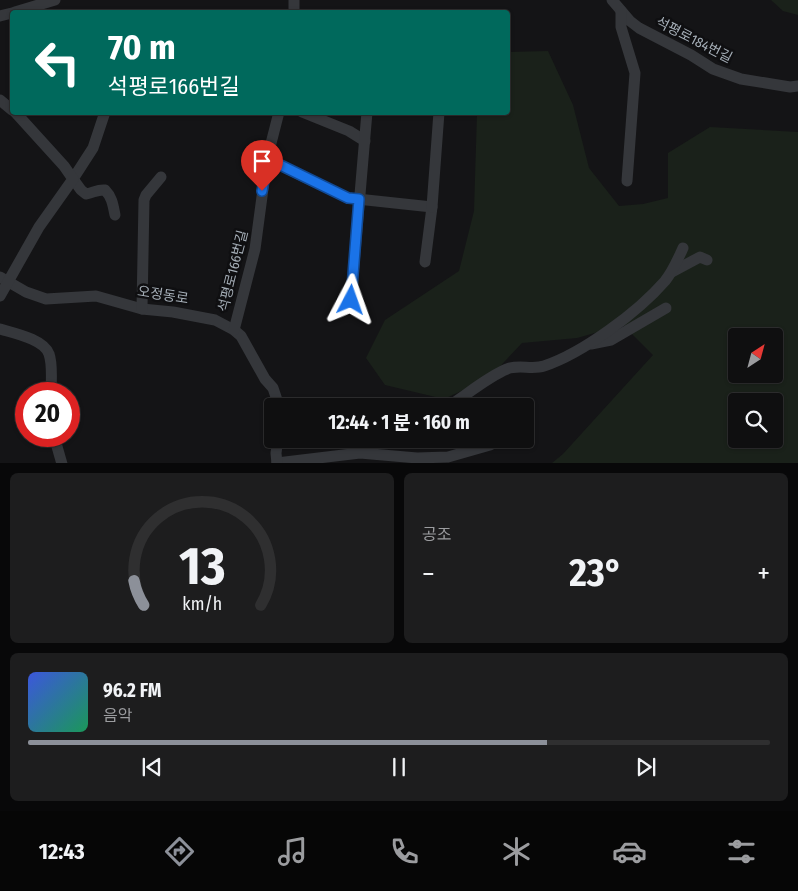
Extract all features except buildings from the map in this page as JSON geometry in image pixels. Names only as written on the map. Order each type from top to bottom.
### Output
[{"type":"street","points":[[23,10],[55,0]]},
{"type":"street","name":"석평로184번길","points":[[612,0],[639,28],[692,55],[713,69],[741,79],[795,89]]},
{"type":"street","points":[[621,11],[621,27],[635,73],[627,182]]},
{"type":"street","points":[[0,100],[10,108]]},
{"type":"street","points":[[18,115],[64,166],[81,190],[86,194],[105,190],[110,194],[114,215]]},
{"type":"street","points":[[0,296],[4,279],[93,148],[104,115]]},
{"type":"street","name":"석평로166번길","points":[[234,330],[255,248],[268,159],[278,115]]},
{"type":"street","points":[[309,115],[349,131],[365,141]]},
{"type":"street","points":[[351,300],[367,115]]},
{"type":"street","points":[[426,262],[440,115]]},
{"type":"street","points":[[268,159],[348,198],[432,207]]},
{"type":"street","points":[[142,309],[144,200],[161,178]]},
{"type":"street","points":[[462,398],[507,369],[541,367],[557,362],[587,345],[645,302],[672,272],[683,248]]},
{"type":"street","points":[[672,272],[700,257],[707,260]]},
{"type":"street","name":"오정동로","points":[[4,279],[37,297],[96,296],[142,309],[215,320],[241,336],[265,378],[273,388],[276,398]]},
{"type":"street","points":[[587,345],[611,340],[666,308]]},
{"type":"street","points":[[0,328],[32,340],[46,348],[49,354],[51,382]]},
{"type":"street","points":[[57,447],[62,463]]},
{"type":"street","points":[[277,448],[277,463],[360,453],[439,460],[480,448]]},
{"type":"street","points":[[434,448],[439,460]]},
{"type":"shaded area","points":[[771,0],[798,0],[798,15],[783,11]]},
{"type":"shaded area","points":[[548,51],[573,105],[589,168],[619,206],[643,204],[668,198],[668,153],[710,127],[798,132],[798,463],[552,463],[563,454],[653,355],[623,325],[577,338],[522,343],[489,378],[446,398],[385,385],[366,358],[385,320],[459,271],[474,211],[477,115],[510,115],[510,52]]},
{"type":"route","points":[[262,191],[268,159],[348,198],[359,199],[351,300]]}]
